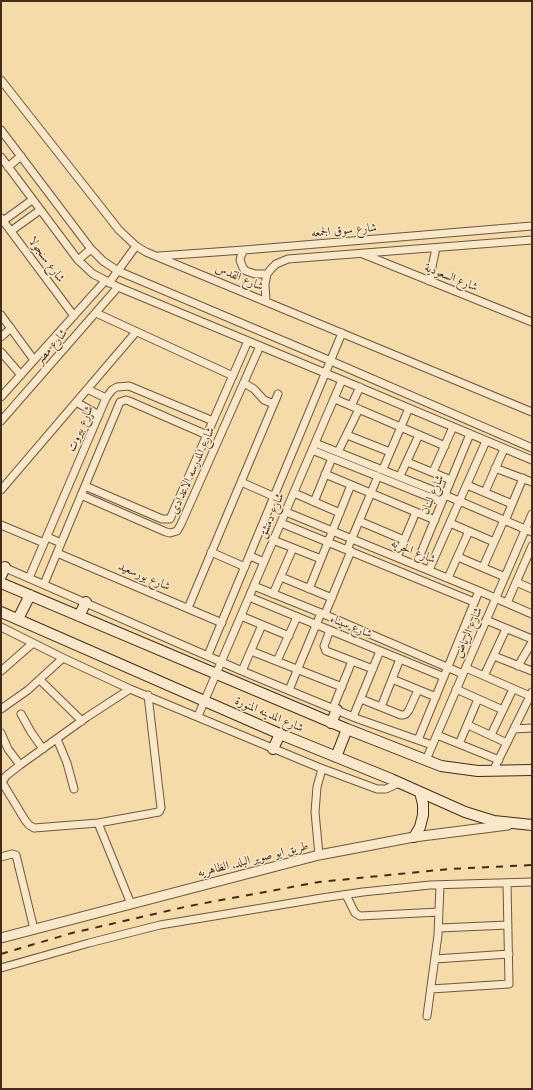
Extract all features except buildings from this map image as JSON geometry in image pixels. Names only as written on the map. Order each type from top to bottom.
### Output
[{"type":"main road","name":"شارع المدينه المنورة","points":[[1,582],[347,729],[441,766],[472,771],[532,770]]},
{"type":"main road","points":[[18,619],[30,595]]},
{"type":"main road","points":[[80,616],[86,602]]},
{"type":"main road","name":"شارع المدينه المنورة","points":[[3,613],[280,734],[465,812],[494,821],[532,825]]},
{"type":"main road","points":[[331,722],[335,709]]},
{"type":"main road","points":[[336,757],[347,729]]},
{"type":"main road","points":[[273,749],[280,734]]},
{"type":"main road","points":[[414,837],[420,827],[423,815],[423,804],[420,792]]},
{"type":"street","name":"شارع القدس","points":[[1,80],[119,230],[136,246],[532,412]]},
{"type":"street","points":[[1,130],[90,249],[103,262],[118,272],[332,361],[532,448]]},
{"type":"street","points":[[8,167],[21,156]]},
{"type":"street","points":[[1,158],[78,260],[92,274],[118,287],[327,373],[532,460]]},
{"type":"street","points":[[2,219],[32,200]]},
{"type":"street","points":[[11,231],[40,210]]},
{"type":"street","name":"شارع سنجولا","points":[[2,219],[74,316]]},
{"type":"street","name":"شارع سوق الجمعه","points":[[158,256],[532,226]]},
{"type":"street","name":"شارع سوق الجمعه","points":[[268,274],[276,264],[288,259],[532,240]]},
{"type":"street","name":"شارع مصر","points":[[2,393],[21,375],[74,316],[118,272],[136,246]]},
{"type":"street","points":[[430,281],[436,248]]},
{"type":"street","points":[[78,260],[90,249]]},
{"type":"street","points":[[244,250],[240,260],[243,268],[246,271],[255,274],[268,274],[266,284],[266,301]]},
{"type":"street","name":"شارع السعودية","points":[[362,254],[532,322]]},
{"type":"street","name":"شارع مصر","points":[[1,421],[118,287]]},
{"type":"street","points":[[96,313],[232,376]]},
{"type":"street","points":[[1,315],[34,360]]},
{"type":"street","points":[[1,337],[11,328]]},
{"type":"street","points":[[1,490],[136,332]]},
{"type":"street","name":"شارع دمشق","points":[[208,655],[332,361],[342,333]]},
{"type":"street","name":"شارع المدرسه الاعدادى","points":[[85,486],[162,519],[168,520],[172,516],[248,341]]},
{"type":"street","name":"شارع المدرسه الاعدادى","points":[[81,495],[166,532],[170,533],[177,531],[180,528],[260,346]]},
{"type":"street","points":[[1,352],[21,375]]},
{"type":"street","name":"شارع دمشق","points":[[198,716],[342,380]]},
{"type":"street","points":[[244,383],[254,389],[264,400],[274,404]]},
{"type":"street","name":"شارع بيروت","points":[[29,578],[106,398],[112,390],[117,386],[129,386],[213,421]]},
{"type":"street","points":[[351,406],[360,387]]},
{"type":"street","points":[[87,389],[106,398]]},
{"type":"street","points":[[188,608],[278,394]]},
{"type":"street","points":[[335,399],[445,446]]},
{"type":"street","name":"شارع بيروت","points":[[44,584],[120,402],[126,400],[207,435]]},
{"type":"street","points":[[76,402],[99,415]]},
{"type":"street","points":[[383,469],[409,408]]},
{"type":"street","points":[[338,452],[347,435],[353,418],[359,409]]},
{"type":"street","name":"شارع لبنان","points":[[416,565],[451,480],[473,436],[481,426]]},
{"type":"street","points":[[94,427],[107,432]]},
{"type":"street","points":[[433,472],[453,427]]},
{"type":"street","points":[[347,435],[390,452]]},
{"type":"street","points":[[400,476],[419,435]]},
{"type":"street","points":[[430,570],[486,441]]},
{"type":"street","points":[[314,446],[338,452],[383,469],[529,531]]},
{"type":"street","points":[[314,446],[332,458],[442,502]]},
{"type":"street","points":[[484,492],[504,449]]},
{"type":"street","points":[[314,502],[332,458]]},
{"type":"street","points":[[407,462],[451,480]]},
{"type":"street","points":[[77,467],[90,473]]},
{"type":"street","points":[[495,468],[532,482]]},
{"type":"street","points":[[325,474],[435,520]]},
{"type":"street","points":[[289,690],[316,624],[332,598],[352,539],[378,476]]},
{"type":"street","points":[[483,567],[523,478]]},
{"type":"street","points":[[241,482],[275,497]]},
{"type":"street","points":[[309,589],[351,485]]},
{"type":"street","points":[[467,485],[512,504]]},
{"type":"street","points":[[294,494],[340,513]]},
{"type":"street","name":"شارع الحريه","points":[[286,512],[430,570],[532,614]]},
{"type":"street","points":[[397,557],[416,512]]},
{"type":"street","name":"شارع الرياض","points":[[426,760],[505,577],[529,531],[532,514]]},
{"type":"street","points":[[359,521],[404,540]]},
{"type":"street","name":"شارع الحريه","points":[[281,523],[474,602]]},
{"type":"street","points":[[450,523],[494,542]]},
{"type":"street","points":[[1,525],[45,540],[61,543]]},
{"type":"street","points":[[448,578],[469,531]]},
{"type":"street","points":[[274,540],[321,559]]},
{"type":"street","points":[[507,603],[532,546]]},
{"type":"street","points":[[273,594],[293,548]]},
{"type":"street","points":[[211,552],[245,567]]},
{"type":"street","name":"شارع بورسعيد","points":[[57,553],[222,622]]},
{"type":"street","points":[[384,565],[389,554]]},
{"type":"street","points":[[250,556],[264,562]]},
{"type":"street","points":[[458,557],[505,577]]},
{"type":"street","points":[[2,570],[44,584],[353,717],[432,745]]},
{"type":"street","points":[[281,577],[332,598]]},
{"type":"street","points":[[516,582],[532,588]]},
{"type":"street","name":"شارع سيناء","points":[[254,586],[448,668],[464,671]]},
{"type":"street","name":"شارع الرياض","points":[[418,740],[479,591]]},
{"type":"street","name":"شارع سيناء","points":[[249,597],[444,677]]},
{"type":"street","points":[[3,613],[1,627],[130,689],[148,695],[322,769],[377,789],[386,789],[399,783]]},
{"type":"street","points":[[241,616],[289,636]]},
{"type":"street","points":[[277,661],[297,617]]},
{"type":"street","points":[[486,620],[532,640],[518,666]]},
{"type":"street","points":[[242,670],[262,625]]},
{"type":"street","points":[[484,676],[506,629]]},
{"type":"street","points":[[330,630],[324,646],[325,650],[373,669]]},
{"type":"street","points":[[356,641],[361,630]]},
{"type":"street","points":[[1,671],[33,643]]},
{"type":"street","points":[[251,651],[342,687]]},
{"type":"street","points":[[353,717],[380,651]]},
{"type":"street","points":[[494,656],[532,671]]},
{"type":"street","points":[[1,709],[40,680],[63,658]]},
{"type":"street","points":[[381,707],[400,659]]},
{"type":"street","points":[[335,709],[352,661]]},
{"type":"street","points":[[464,671],[484,676],[531,696],[493,771]]},
{"type":"street","points":[[392,679],[436,697]]},
{"type":"street","points":[[40,680],[82,721]]},
{"type":"street","points":[[130,689],[20,765],[2,780],[29,825],[34,828],[98,823],[159,812],[161,810],[148,695]]},
{"type":"street","points":[[456,689],[503,710]]},
{"type":"street","points":[[491,735],[513,689]]},
{"type":"street","points":[[361,699],[400,715],[406,714],[410,710],[418,690]]},
{"type":"street","points":[[459,744],[478,699]]},
{"type":"street","points":[[21,714],[43,749]]},
{"type":"street","points":[[468,725],[507,743]]},
{"type":"street","points":[[514,729],[532,728]]},
{"type":"street","points":[[1,733],[8,749],[20,765]]},
{"type":"street","points":[[437,735],[499,760]]},
{"type":"street","points":[[57,739],[67,764],[74,789]]},
{"type":"street","points":[[318,855],[315,812],[317,787],[322,769]]},
{"type":"street","points":[[98,823],[131,904]]},
{"type":"street","name":"طريق ابو صوير البلد, الظاهريه","points":[[1,938],[318,855],[414,837],[514,824]]},
{"type":"street","points":[[1,856],[12,854],[16,855],[34,929]]},
{"type":"street","points":[[1,968],[160,925],[346,895],[440,885],[532,882]]},
{"type":"street","points":[[431,989],[509,984],[507,883]]},
{"type":"street","points":[[427,1016],[439,928],[440,885]]},
{"type":"street","points":[[346,895],[355,913],[360,916],[439,912]]},
{"type":"street","points":[[439,928],[508,925]]},
{"type":"street","points":[[435,958],[509,954]]},
{"type":"railway","points":[[1,954],[72,933],[189,906],[319,882],[449,869],[532,865]]}]
